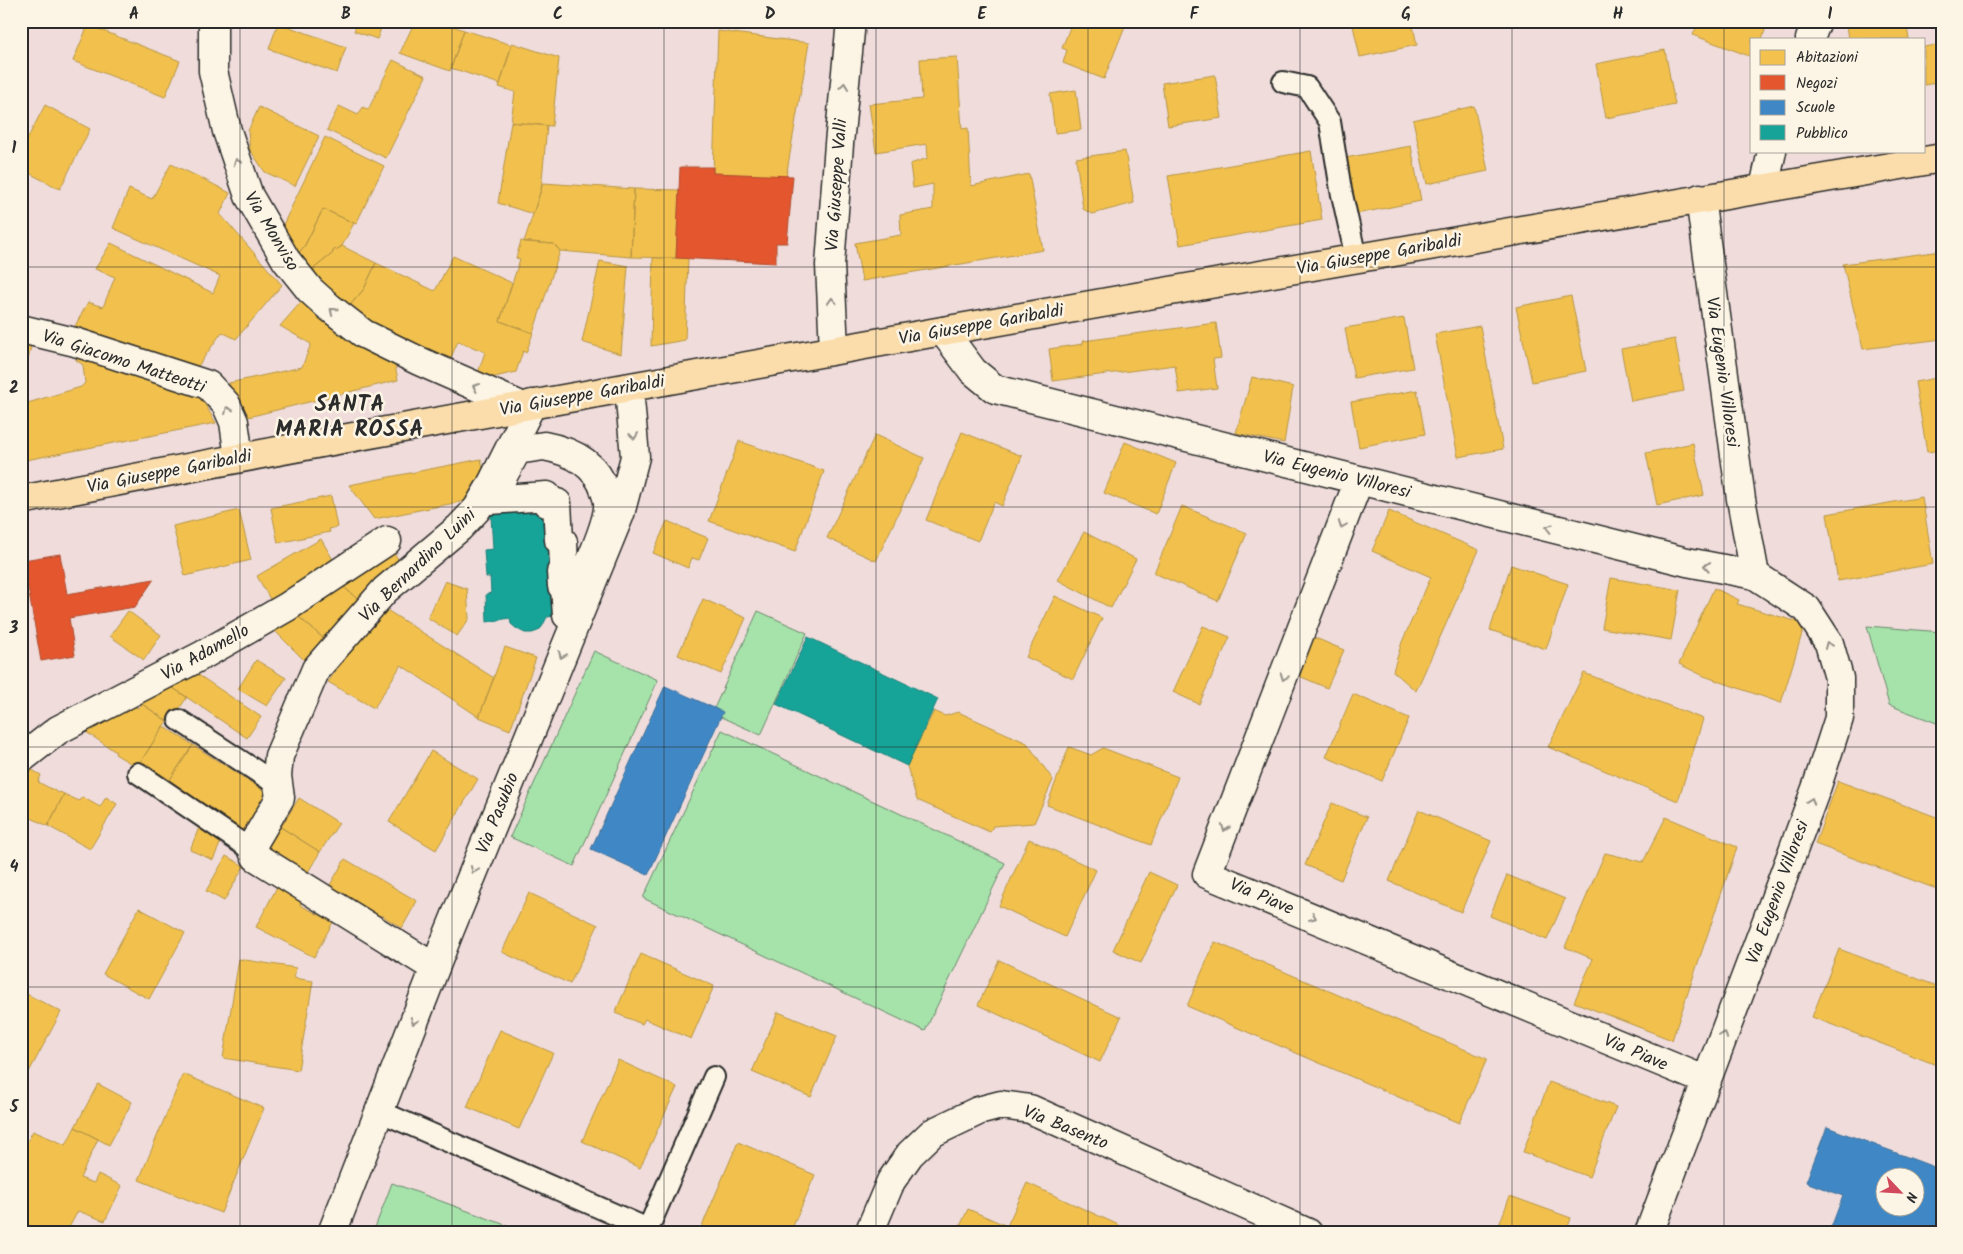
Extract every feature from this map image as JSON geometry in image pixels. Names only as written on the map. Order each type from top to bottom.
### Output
[{"type":"main road","name":"Via Giuseppe Garibaldi","points":[[21,500],[239,457],[629,388],[834,349],[1700,198],[1942,158]]},
{"type":"street","name":"Via Monviso","points":[[213,21],[213,71],[227,131],[249,196],[286,260],[316,296],[364,334],[419,361],[526,405]]},
{"type":"street","name":"Via Giuseppe Valli","points":[[834,349],[830,265],[851,21]]},
{"type":"street","points":[[1810,38],[1817,21]]},
{"type":"street","points":[[1764,188],[1772,152]]},
{"type":"street","name":"Via Eugenio Villoresi","points":[[1700,198],[1741,499],[1755,575]]},
{"type":"street","name":"Via Giacomo Matteotti","points":[[21,329],[75,342],[208,385],[226,404],[234,422],[239,457]]},
{"type":"street","name":"Via Eugenio Villoresi","points":[[942,331],[973,372],[995,389],[1687,562],[1755,575],[1807,610],[1829,643],[1839,678],[1839,718],[1817,786],[1649,1233]]},
{"type":"street","name":"Via Pasubio","points":[[332,1233],[435,968],[620,514],[635,457],[629,388]]},
{"type":"street","name":"Via Bernardino Luini","points":[[253,851],[255,839],[280,798],[277,767],[278,756],[321,662],[385,590],[469,518],[490,488],[526,405]]},
{"type":"street","points":[[544,446],[563,450],[586,462],[601,479],[608,502],[605,524],[567,615],[565,588],[562,586],[561,572],[564,568],[563,542],[559,540],[557,503],[547,503],[547,496],[490,500],[517,450],[544,446]]},
{"type":"street","name":"Via Piave","points":[[1359,480],[1208,874],[1707,1081]]},
{"type":"street","name":"Via Adamello","points":[[21,759],[58,730],[203,655],[287,607],[387,541]]},
{"type":"street","points":[[253,851],[256,857],[435,968]]},
{"type":"street","name":"Via Basento","points":[[869,1233],[891,1181],[910,1154],[932,1133],[978,1111],[1001,1105],[1030,1109],[1308,1233]]},
{"type":"lane","points":[[1283,82],[1307,87],[1330,122],[1341,190],[1356,258]]},
{"type":"lane","points":[[179,720],[279,786]]},
{"type":"lane","points":[[138,773],[253,851]]},
{"type":"lane","points":[[379,1111],[648,1229],[714,1077]]},
{"type":"green space","points":[[758,611],[807,633],[761,735],[712,713]]},
{"type":"green space","points":[[1867,626],[1942,632],[1942,725],[1889,705]]},
{"type":"green space","points":[[594,651],[658,680],[574,866],[510,837]]},
{"type":"green space","points":[[722,730],[1005,863],[925,1031],[643,898]]},
{"type":"green space","points":[[392,1183],[527,1233],[373,1233]]},
{"type":"building: Abitazioni","points":[[358,21],[384,21],[377,39],[354,31]]},
{"type":"building: Abitazioni","points":[[415,21],[438,21],[464,30],[450,71],[400,53]]},
{"type":"building: Abitazioni","points":[[1079,21],[1127,21],[1104,79],[1063,63],[1067,50],[1062,48],[1072,22],[1078,24]]},
{"type":"building: Abitazioni","points":[[1352,21],[1412,21],[1417,45],[1360,57]]},
{"type":"building: Abitazioni","points":[[1699,21],[1768,21],[1762,38],[1750,38],[1750,56],[1693,35]]},
{"type":"building: Abitazioni","points":[[1866,21],[1906,21],[1909,38],[1848,38],[1846,25]]},
{"type":"building: Abitazioni","points":[[278,23],[346,47],[337,73],[269,49]]},
{"type":"building: Abitazioni","points":[[88,25],[180,61],[165,97],[73,61]]},
{"type":"building: Abitazioni","points":[[464,30],[512,45],[500,84],[451,68]]},
{"type":"building: Abitazioni","points":[[718,31],[809,43],[786,177],[713,173]]},
{"type":"building: Abitazioni","points":[[512,43],[559,58],[552,126],[511,122],[515,92],[499,87]]},
{"type":"building: Abitazioni","points":[[1942,44],[1942,82],[1926,85],[1926,47]]},
{"type":"building: Abitazioni","points":[[1665,50],[1675,105],[1606,118],[1596,64]]},
{"type":"building: Abitazioni","points":[[957,57],[962,129],[968,128],[971,186],[1029,174],[1043,250],[862,281],[855,243],[901,235],[900,215],[933,209],[933,184],[913,188],[910,164],[928,158],[927,144],[876,152],[869,104],[922,99],[920,59]]},
{"type":"building: Abitazioni","points":[[393,60],[426,76],[386,158],[327,130],[339,106],[358,115],[363,107],[368,110]]},
{"type":"building: Abitazioni","points":[[1215,75],[1222,118],[1168,126],[1162,83]]},
{"type":"building: Abitazioni","points":[[1076,90],[1081,130],[1055,133],[1050,94]]},
{"type":"building: Abitazioni","points":[[45,105],[90,129],[60,189],[21,169],[21,151]]},
{"type":"building: Abitazioni","points":[[1474,106],[1488,171],[1427,184],[1413,120]]},
{"type":"building: Abitazioni","points":[[259,107],[319,136],[295,186],[265,172],[250,150],[248,131]]},
{"type":"building: Abitazioni","points":[[511,122],[547,126],[541,190],[533,214],[498,203]]},
{"type":"building: Abitazioni","points":[[325,137],[384,166],[356,224],[323,209],[305,245],[298,254],[281,229]]},
{"type":"building: Abitazioni","points":[[1411,146],[1421,201],[1356,214],[1345,158]]},
{"type":"building: Abitazioni","points":[[1125,151],[1134,203],[1092,214],[1083,209],[1076,158]]},
{"type":"building: Abitazioni","points":[[1311,151],[1322,220],[1180,245],[1168,176]]},
{"type":"building: Abitazioni","points":[[171,164],[230,193],[220,214],[282,285],[236,339],[222,332],[198,366],[75,326],[88,302],[103,307],[115,277],[95,269],[111,243],[213,293],[220,276],[113,228],[129,189],[152,199]]},
{"type":"building: Abitazioni","points":[[543,183],[634,189],[631,257],[560,251],[554,244],[524,242]]},
{"type":"building: Abitazioni","points":[[634,189],[679,190],[676,258],[631,257]]},
{"type":"building: Abitazioni","points":[[323,209],[354,223],[342,246],[336,250],[334,249],[332,254],[312,270],[298,254],[305,245]]},
{"type":"building: Abitazioni","points":[[521,241],[554,244],[560,251],[533,333],[500,321],[520,259],[516,258]]},
{"type":"building: Abitazioni","points":[[342,246],[376,263],[364,289],[346,310],[312,270],[332,254],[334,249],[336,250]]},
{"type":"building: Abitazioni","points":[[1942,251],[1942,339],[1863,349],[1843,264]]},
{"type":"building: Abitazioni","points":[[453,256],[512,283],[500,321],[533,333],[526,353],[523,351],[516,372],[486,379],[477,376],[485,352],[458,341],[447,367],[346,310],[364,289],[376,263],[435,291]]},
{"type":"building: Abitazioni","points":[[653,258],[688,258],[685,340],[651,346]]},
{"type":"building: Abitazioni","points":[[600,261],[628,266],[621,354],[582,342]]},
{"type":"building: Abitazioni","points":[[1571,296],[1586,371],[1532,382],[1516,307]]},
{"type":"building: Abitazioni","points":[[302,301],[393,357],[398,380],[240,419],[229,383],[302,367],[311,344],[280,326]]},
{"type":"building: Abitazioni","points":[[1404,318],[1413,368],[1354,378],[1345,328]]},
{"type":"building: Abitazioni","points":[[1216,323],[1221,358],[1213,359],[1217,388],[1179,393],[1175,365],[1053,381],[1049,349],[1083,344],[1083,341]]},
{"type":"building: Abitazioni","points":[[1480,326],[1503,449],[1458,457],[1435,334]]},
{"type":"building: Abitazioni","points":[[21,339],[32,342],[26,369],[21,368]]},
{"type":"building: Abitazioni","points":[[1675,339],[1684,391],[1631,401],[1621,349]]},
{"type":"building: Abitazioni","points":[[80,347],[197,391],[216,423],[21,461],[21,405],[81,387],[85,383],[83,365],[76,360]]},
{"type":"building: Abitazioni","points":[[1252,377],[1293,387],[1284,443],[1236,433]]},
{"type":"building: Abitazioni","points":[[1942,377],[1942,450],[1927,452],[1915,382]]},
{"type":"building: Abitazioni","points":[[1417,390],[1425,434],[1359,447],[1351,402]]},
{"type":"building: Abitazioni","points":[[962,432],[1022,456],[1002,506],[994,502],[978,541],[926,520]]},
{"type":"building: Abitazioni","points":[[875,435],[924,458],[876,561],[827,538]]},
{"type":"building: Abitazioni","points":[[739,441],[824,471],[795,552],[709,521]]},
{"type":"building: Abitazioni","points":[[1125,442],[1176,463],[1156,514],[1104,493]]},
{"type":"building: Abitazioni","points":[[1693,443],[1704,495],[1657,505],[1646,453]]},
{"type":"building: Abitazioni","points":[[481,459],[486,484],[465,501],[374,519],[349,485]]},
{"type":"building: Abitazioni","points":[[331,496],[337,527],[329,529],[330,532],[278,543],[271,508]]},
{"type":"building: Abitazioni","points":[[1922,497],[1933,564],[1838,581],[1827,514]]},
{"type":"building: Abitazioni","points":[[1182,506],[1247,533],[1218,601],[1154,573]]},
{"type":"building: Abitazioni","points":[[239,510],[251,560],[185,576],[173,526]]},
{"type":"building: Abitazioni","points":[[1389,511],[1479,550],[1416,691],[1393,671],[1402,642],[1431,577],[1372,551]]},
{"type":"building: Abitazioni","points":[[667,521],[708,538],[699,560],[692,558],[688,568],[653,553]]},
{"type":"building: Abitazioni","points":[[1084,532],[1136,559],[1111,608],[1058,580]]},
{"type":"building: Abitazioni","points":[[321,539],[335,563],[271,601],[257,576]]},
{"type":"building: Abitazioni","points":[[391,548],[403,567],[362,603],[338,582]]},
{"type":"building: Abitazioni","points":[[1511,565],[1568,584],[1546,649],[1490,630]]},
{"type":"building: Abitazioni","points":[[1611,578],[1680,590],[1671,640],[1602,628]]},
{"type":"building: Abitazioni","points":[[445,581],[467,589],[469,619],[457,636],[428,618]]},
{"type":"building: Abitazioni","points":[[338,582],[362,603],[329,643],[292,611]]},
{"type":"building: Abitazioni","points":[[1714,588],[1739,600],[1737,604],[1805,624],[1781,703],[1704,676],[1679,664]]},
{"type":"building: Abitazioni","points":[[1055,596],[1102,618],[1073,679],[1026,657]]},
{"type":"building: Abitazioni","points":[[703,599],[746,618],[721,674],[678,655]]},
{"type":"building: Abitazioni","points":[[382,607],[494,678],[479,717],[401,665],[374,708],[328,682]]},
{"type":"building: Abitazioni","points":[[128,611],[161,635],[144,660],[110,636]]},
{"type":"building: Abitazioni","points":[[294,613],[329,643],[308,664],[272,628]]},
{"type":"building: Abitazioni","points":[[1203,626],[1230,637],[1199,704],[1173,692]]},
{"type":"building: Abitazioni","points":[[1313,637],[1344,650],[1327,688],[1297,675]]},
{"type":"building: Abitazioni","points":[[505,647],[536,658],[510,730],[479,717]]},
{"type":"building: Abitazioni","points":[[256,660],[286,678],[267,706],[238,689]]},
{"type":"building: Abitazioni","points":[[194,672],[261,717],[247,738],[170,686]]},
{"type":"building: Abitazioni","points":[[1584,673],[1703,719],[1678,801],[1548,747]]},
{"type":"building: Abitazioni","points":[[170,686],[187,697],[170,723],[138,701]]},
{"type":"building: Abitazioni","points":[[1353,694],[1409,718],[1382,781],[1326,757]]},
{"type":"building: Abitazioni","points":[[130,704],[138,708],[142,704],[167,721],[137,767],[115,754],[116,752],[86,732],[87,725]]},
{"type":"building: Abitazioni","points":[[934,711],[945,716],[958,712],[1027,743],[1053,780],[1034,823],[993,826],[990,832],[917,800],[907,766]]},
{"type":"building: Abitazioni","points":[[163,726],[193,745],[167,784],[139,765]]},
{"type":"building: Abitazioni","points":[[193,745],[275,798],[249,837],[167,784]]},
{"type":"building: Abitazioni","points":[[1069,747],[1091,755],[1103,748],[1178,777],[1151,845],[1047,805]]},
{"type":"building: Abitazioni","points":[[431,751],[478,779],[436,850],[389,822]]},
{"type":"building: Abitazioni","points":[[25,766],[41,775],[38,782],[64,794],[48,826],[27,816],[24,820],[21,819],[21,772]]},
{"type":"building: Abitazioni","points":[[1838,781],[1942,819],[1942,891],[1815,844]]},
{"type":"building: Abitazioni","points":[[64,794],[79,801],[82,797],[100,807],[106,797],[117,804],[90,849],[48,826]]},
{"type":"building: Abitazioni","points":[[299,798],[339,823],[320,852],[281,827]]},
{"type":"building: Abitazioni","points":[[1332,803],[1367,817],[1341,880],[1305,865]]},
{"type":"building: Abitazioni","points":[[1419,810],[1491,841],[1461,912],[1389,881]]},
{"type":"building: Abitazioni","points":[[1666,817],[1737,847],[1672,1040],[1574,1002],[1593,959],[1565,947],[1605,853],[1643,862]]},
{"type":"building: Abitazioni","points":[[200,825],[224,835],[213,860],[190,850]]},
{"type":"building: Abitazioni","points":[[277,825],[320,852],[302,882],[258,854]]},
{"type":"building: Abitazioni","points":[[1029,839],[1096,870],[1065,937],[999,906]]},
{"type":"building: Abitazioni","points":[[226,856],[244,866],[224,901],[206,891]]},
{"type":"building: Abitazioni","points":[[345,859],[417,901],[402,928],[381,915],[377,922],[326,892]]},
{"type":"building: Abitazioni","points":[[1149,872],[1177,885],[1141,963],[1113,950]]},
{"type":"building: Abitazioni","points":[[1507,875],[1565,899],[1547,940],[1490,916]]},
{"type":"building: Abitazioni","points":[[278,885],[303,898],[300,905],[333,922],[314,957],[256,927]]},
{"type":"building: Abitazioni","points":[[529,893],[598,925],[570,984],[502,952]]},
{"type":"building: Abitazioni","points":[[139,908],[185,933],[149,999],[103,974]]},
{"type":"building: Abitazioni","points":[[1215,942],[1487,1059],[1459,1123],[1187,1006]]},
{"type":"building: Abitazioni","points":[[1839,949],[1942,988],[1942,1067],[1812,1017]]},
{"type":"building: Abitazioni","points":[[641,954],[714,986],[691,1039],[645,1019],[642,1024],[615,1013]]},
{"type":"building: Abitazioni","points":[[239,959],[296,968],[294,978],[313,981],[298,1070],[223,1058]]},
{"type":"building: Abitazioni","points":[[999,960],[1121,1017],[1100,1062],[978,1005]]},
{"type":"building: Abitazioni","points":[[21,991],[61,1012],[29,1072],[21,1068]]},
{"type":"building: Abitazioni","points":[[778,1012],[837,1036],[811,1097],[752,1072]]},
{"type":"building: Abitazioni","points":[[500,1030],[553,1053],[519,1129],[467,1107]]},
{"type":"building: Abitazioni","points":[[618,1060],[677,1087],[640,1168],[582,1141]]},
{"type":"building: Abitazioni","points":[[183,1074],[264,1108],[221,1213],[139,1180]]},
{"type":"building: Abitazioni","points":[[1549,1082],[1616,1107],[1589,1177],[1523,1152]]},
{"type":"building: Abitazioni","points":[[98,1084],[132,1102],[109,1145],[75,1127]]},
{"type":"building: Abitazioni","points":[[75,1127],[98,1139],[80,1178],[94,1183],[98,1174],[122,1186],[105,1221],[78,1211],[66,1233],[43,1233],[21,1220],[21,1153],[33,1131],[66,1145]]},
{"type":"building: Abitazioni","points":[[738,1142],[815,1175],[790,1233],[699,1233]]},
{"type":"building: Abitazioni","points":[[1027,1183],[1136,1233],[1010,1233],[1007,1226]]},
{"type":"building: Abitazioni","points":[[1510,1196],[1571,1218],[1566,1233],[1496,1233]]},
{"type":"building: Abitazioni","points":[[968,1209],[1007,1226],[1010,1233],[957,1233]]},
{"type":"building: Negozi","points":[[680,167],[713,167],[713,173],[793,176],[787,243],[776,243],[776,263],[676,258]]},
{"type":"building: Negozi","points":[[60,554],[67,594],[154,579],[135,607],[69,618],[75,655],[41,661],[23,560]]},
{"type":"building: Scuole","points":[[665,686],[723,712],[648,875],[591,849]]},
{"type":"building: Scuole","points":[[1827,1127],[1942,1170],[1942,1233],[1829,1233],[1843,1196],[1806,1182]]},
{"type":"building: Pubblico","points":[[547,496],[567,615],[547,617],[542,627],[532,633],[525,633],[517,629],[511,624],[510,618],[487,622],[486,594],[491,593],[490,577],[486,577],[484,550],[493,549],[490,500]]},
{"type":"building: Pubblico","points":[[808,637],[938,699],[907,766],[776,704]]},
{"type":"district","name":"SANTA MARIA ROSSA","points":[[350,416]]}]
